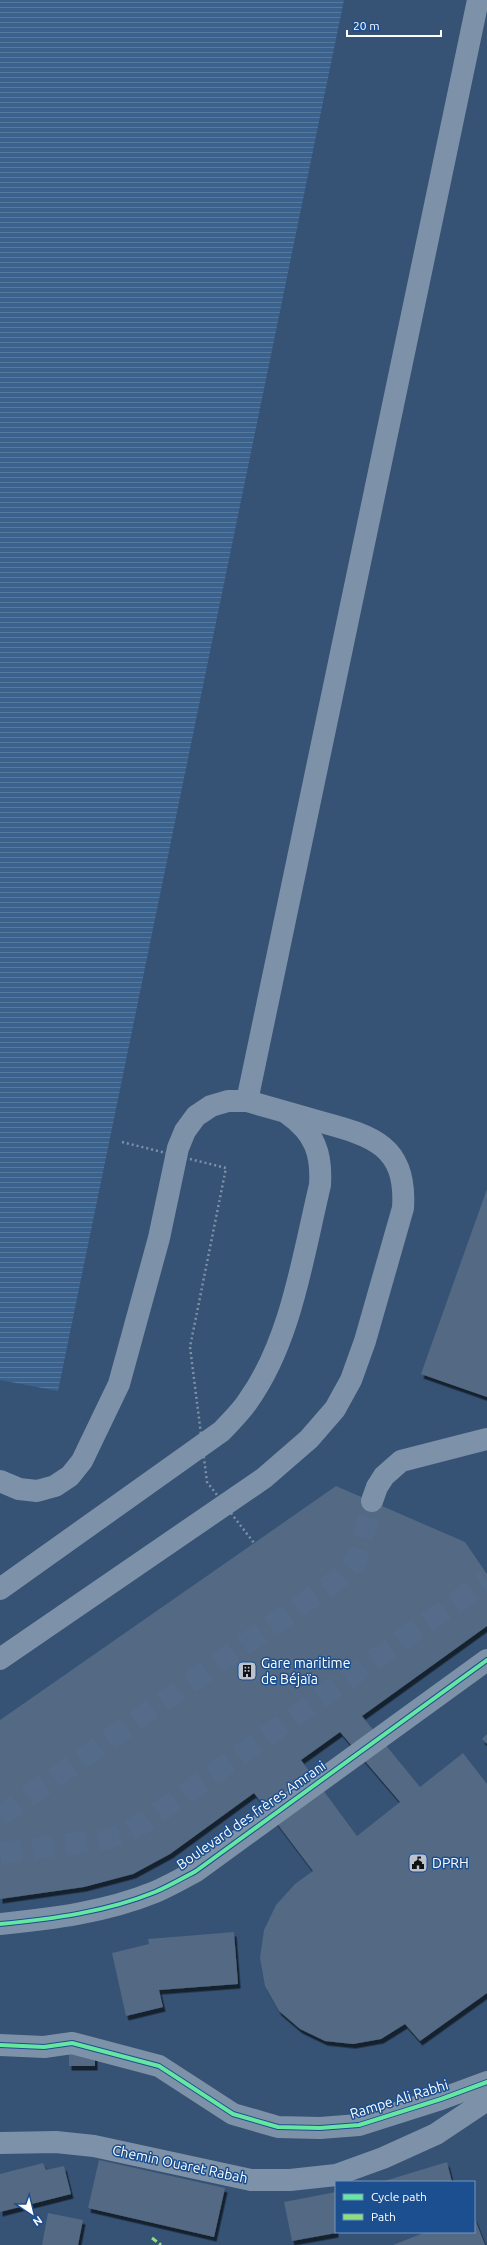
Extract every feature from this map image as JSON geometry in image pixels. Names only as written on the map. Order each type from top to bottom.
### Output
[{"type":"street","points":[[247,1101],[478,0]]},
{"type":"street","points":[[0,1481],[19,1490],[37,1491],[55,1486],[70,1476],[82,1461],[119,1384],[158,1238],[178,1148],[185,1131],[196,1116],[211,1106],[228,1101],[247,1101],[354,1131],[373,1139],[388,1151],[399,1168],[404,1188],[403,1208],[365,1341],[351,1380],[335,1409],[309,1440],[264,1478],[0,1659]]},
{"type":"street","points":[[0,1589],[222,1431],[248,1401],[272,1361],[288,1315],[320,1185],[321,1165],[316,1145],[305,1128],[289,1115],[270,1108]]},
{"type":"street","points":[[372,1502],[377,1487],[384,1476],[401,1461],[487,1439]]},
{"type":"street","name":"Boulevard des frères Amrani","points":[[0,1924],[42,1920],[106,1908],[155,1892],[196,1871],[487,1660]]},
{"type":"street","name":"Rampe Ali Rabhi","points":[[0,2045],[44,2047],[72,2043],[159,2066],[233,2114],[278,2127],[320,2128],[359,2125],[441,2099],[487,2082]]},
{"type":"street","name":"Chemin Ouaret Rabah","points":[[0,2143],[56,2142],[94,2146],[251,2180],[290,2180],[336,2175],[383,2158],[436,2134],[487,2100]]},
{"type":"path","points":[[122,1142],[226,1168],[190,1347],[207,1482],[254,1543]]},
{"type":"water","points":[[0,0],[344,0],[58,1391],[0,1380]]},
{"type":"building","points":[[487,1189],[487,1397],[421,1374]]},
{"type":"building","name":"Gare maritime de Béjaïa","points":[[336,1486],[465,1542],[487,1574],[487,1626],[362,1716],[420,1787],[463,1753],[487,1784],[487,1993],[420,2041],[405,2024],[381,2039],[353,2044],[325,2041],[300,2029],[279,2011],[265,1986],[260,1958],[264,1930],[276,1905],[295,1884],[313,1871],[254,1793],[170,1854],[133,1874],[84,1887],[0,1899],[0,1720]],"holes":[[[340,1732],[400,1802],[357,1836],[301,1760]]]},
{"type":"building","points":[[487,1734],[487,1744],[482,1739]]},
{"type":"building","points":[[234,1932],[238,1984],[159,1990],[163,2007],[126,2016],[112,1953],[149,1944],[148,1939]]},
{"type":"building","points":[[69,2051],[95,2051],[95,2066],[69,2066]]},
{"type":"building","points":[[99,2160],[225,2188],[214,2237],[88,2208]]},
{"type":"building","points":[[447,2162],[452,2181],[384,2181]]},
{"type":"building","points":[[43,2163],[46,2170],[64,2166],[71,2194],[0,2212],[0,2174]]},
{"type":"building","points":[[335,2192],[336,2233],[292,2241],[284,2202]]},
{"type":"building","points":[[48,2213],[83,2220],[78,2245],[42,2245]]},
{"type":"building","points":[[475,2220],[485,2245],[393,2245],[423,2233],[475,2233]]},
{"type":"tunnel","points":[[0,1816],[338,1579],[355,1562],[362,1542],[372,1501]]},
{"type":"tunnel","points":[[0,1853],[106,1839],[129,1831],[148,1820],[487,1580]]},
{"type":"marked path","points":[[152,2238],[161,2245]]},
{"type":"cycle path","points":[[0,1924],[39,1920],[98,1910],[136,1899],[171,1885],[196,1871],[487,1660]]},
{"type":"cycle path","points":[[0,2045],[44,2047],[72,2043],[159,2066],[233,2114],[278,2127],[320,2128],[359,2125],[441,2099],[487,2082]]},
{"type":"place","name":"Gare maritime de Béjaïa","points":[[247,1671]]},
{"type":"place","name":"DPRH","points":[[418,1863]]}]
